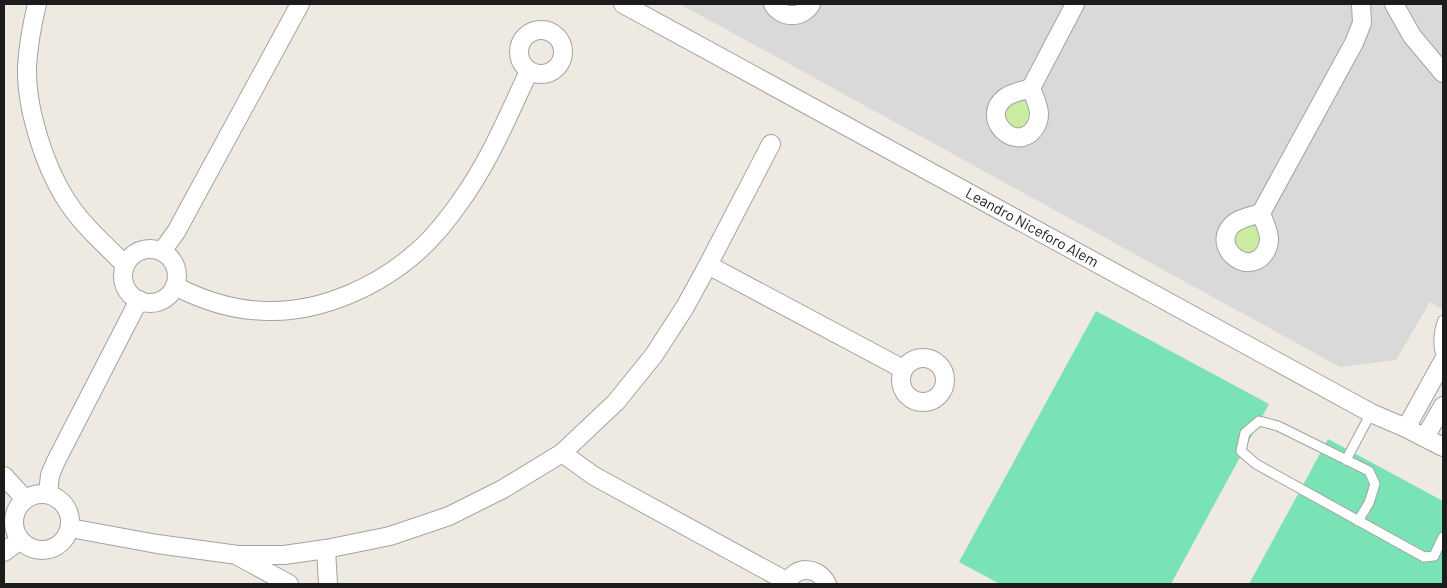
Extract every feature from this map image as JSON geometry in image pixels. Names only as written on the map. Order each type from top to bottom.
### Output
[{"type":"street","points":[[37,4],[31,31],[27,68],[31,106],[39,140],[53,177],[70,206],[85,225],[126,265]]},
{"type":"street","points":[[162,251],[176,232],[300,4]]},
{"type":"street","name":"Leandro Niceforo Alem","points":[[623,4],[1371,413],[1425,437],[1443,448]]},
{"type":"street","points":[[773,4],[779,12],[792,16],[805,11],[811,4]]},
{"type":"street","points":[[1031,88],[1075,4]]},
{"type":"street","points":[[1261,213],[1354,43],[1362,23],[1361,4]]},
{"type":"street","points":[[1394,4],[1412,36],[1443,73]]},
{"type":"street","points":[[174,286],[196,297],[213,302],[270,311],[315,305],[340,297],[383,278],[418,251],[461,201],[494,146],[529,71]]},
{"type":"street","points":[[70,528],[238,556],[284,555],[326,549],[390,536],[449,516],[503,489],[562,453],[616,402],[654,355],[685,307],[771,144]]},
{"type":"street","points":[[145,249],[162,251],[174,263],[176,270],[174,286],[164,299],[156,302],[139,300],[127,289],[124,281],[123,273],[126,265],[130,258],[145,249]]},
{"type":"street","points":[[708,265],[903,369]]},
{"type":"street","points":[[48,494],[50,474],[56,461],[139,300]]},
{"type":"street","points":[[1406,428],[1443,361]]},
{"type":"street","points":[[1425,437],[1443,406]]},
{"type":"street","points":[[562,453],[594,476],[787,583],[798,572],[812,570],[823,578],[827,584]]},
{"type":"street","points":[[4,476],[25,499]]},
{"type":"street","points":[[48,494],[62,501],[68,509],[70,528],[60,544],[44,550],[35,549],[26,546],[15,532],[15,514],[25,499],[34,495],[48,494]]},
{"type":"street","points":[[4,552],[20,540]]},
{"type":"street","points":[[326,549],[328,584]]},
{"type":"street","points":[[238,556],[289,584]]},
{"type":"lane","points":[[1443,320],[1439,339],[1440,354],[1443,361]]},
{"type":"lane","points":[[1346,460],[1371,413]]},
{"type":"lane","points":[[1358,521],[1370,503],[1375,484],[1369,471],[1278,426],[1259,421],[1245,433],[1241,451],[1256,464],[1358,521],[1424,557],[1434,556],[1443,537]]},
{"type":"shaded area","points":[[680,4],[1443,4],[1443,310],[1430,302],[1396,360],[1340,367]]},
{"type":"green space","points":[[1020,100],[1032,109],[1031,123],[1018,130],[1005,124],[1004,109],[1006,105]]},
{"type":"green space","points":[[1250,225],[1255,227],[1261,234],[1260,249],[1247,256],[1235,249],[1234,235],[1237,230]]},
{"type":"green space","points":[[1096,311],[1269,404],[1171,584],[1000,584],[959,562]]},
{"type":"green space","points":[[1328,439],[1443,501],[1443,584],[1249,584]]}]
